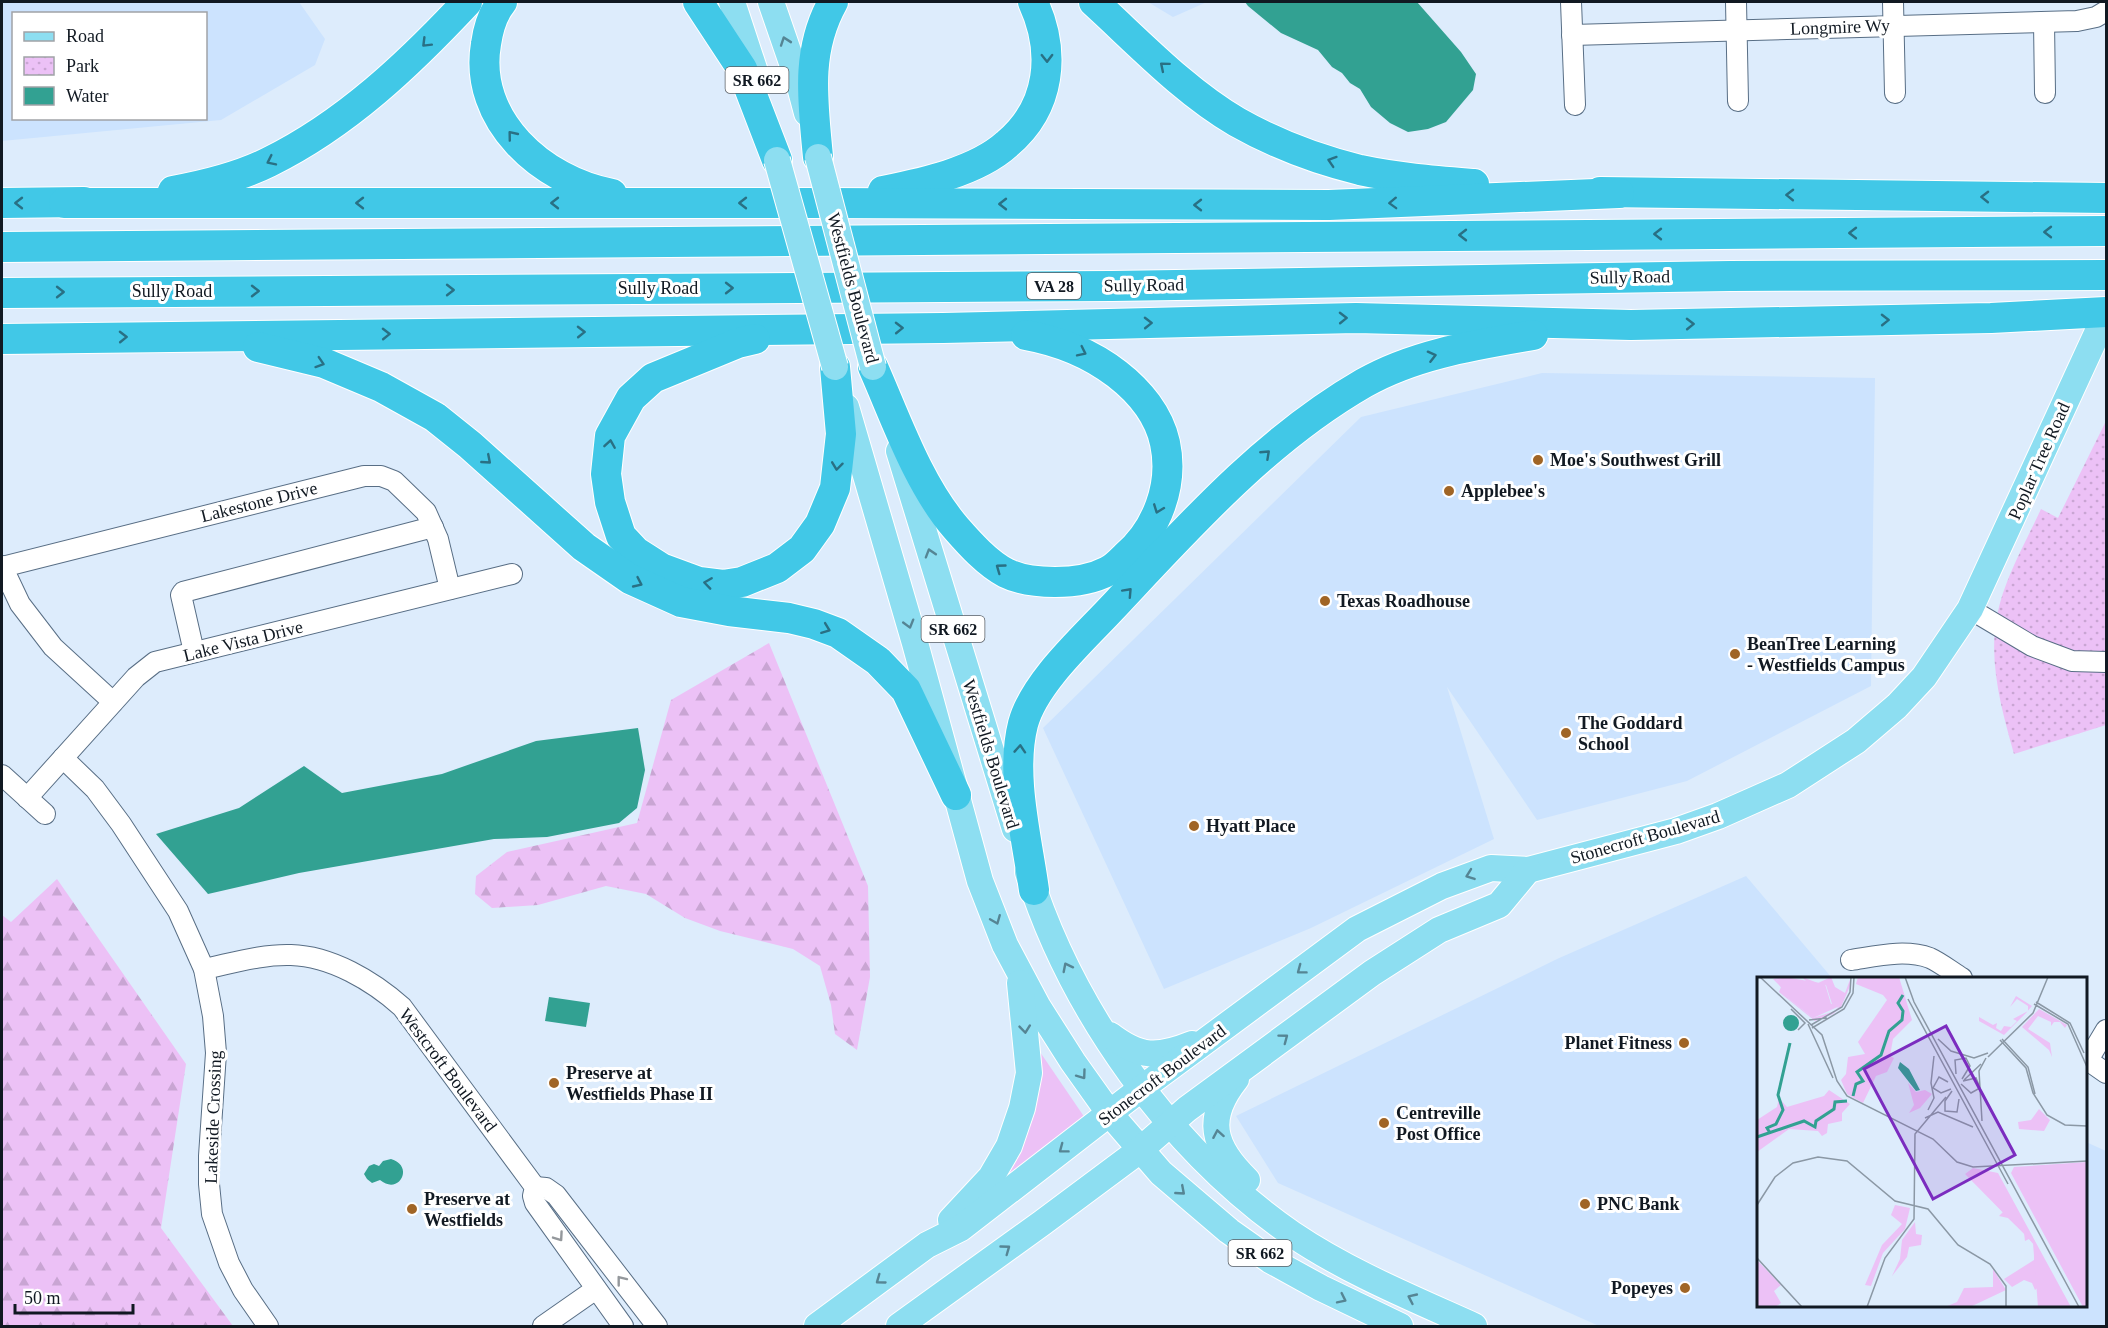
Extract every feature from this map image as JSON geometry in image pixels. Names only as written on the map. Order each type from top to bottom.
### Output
[{"type":"highway","points":[[64,203],[135,197],[186,189],[242,174],[268,163],[296,148],[351,112],[400,69],[467,2]]},
{"type":"highway","points":[[502,2],[491,23],[487,38],[483,57],[484,79],[497,114],[522,147],[549,168],[596,191],[677,203]]},
{"type":"highway","points":[[698,2],[742,69],[777,160]]},
{"type":"highway","points":[[818,157],[812,93],[813,63],[833,2]]},
{"type":"highway","points":[[822,202],[930,180],[964,169],[1006,145],[1032,114],[1046,80],[1047,46],[1039,14],[1033,2]]},
{"type":"highway","points":[[1094,2],[1200,96],[1237,122],[1285,145],[1361,170],[1472,184],[1619,193],[2106,198]]},
{"type":"highway","points":[[2,203],[822,202],[1329,205],[1619,193]]},
{"type":"highway","points":[[2,246],[2106,231]]},
{"type":"highway","name":"Sully Road","points":[[2,292],[1100,286],[1730,276],[2106,275]]},
{"type":"highway","points":[[2,339],[943,328],[1356,318],[1631,325],[1990,318],[2106,313]]},
{"type":"highway","points":[[1034,890],[1019,784],[1020,744],[1028,712],[1042,685],[1063,661],[1209,507],[1274,446],[1322,410],[1365,382],[1411,361],[1474,346],[1542,334],[1631,325]]},
{"type":"highway","points":[[873,367],[917,466],[934,498],[955,527],[980,553],[1007,573],[1038,582],[1076,582],[1109,571],[1139,545],[1161,509],[1167,471],[1166,452],[1165,442],[1153,412],[1135,387],[1103,363],[1074,348],[1029,336],[943,328]]},
{"type":"highway","points":[[799,330],[738,343],[653,378],[631,398],[610,436],[606,474],[610,502],[621,536],[636,552],[661,568],[699,582],[723,585],[742,582],[777,568],[802,549],[820,524],[835,488],[841,434],[835,367]]},
{"type":"highway","points":[[181,337],[223,341],[290,354],[324,363],[381,387],[435,417],[470,445],[584,547],[630,579],[681,602],[729,611],[789,618],[838,633],[878,661],[906,690],[956,795]]},
{"type":"main road","name":"SR 662","points":[[732,2],[759,87],[777,160],[915,643],[980,881],[1005,945],[1073,1062],[1110,1114],[1161,1173],[1229,1231],[1270,1260],[1321,1288],[1400,1326]]},
{"type":"main road","name":"Westfields Boulevard","points":[[771,2],[799,83],[873,367],[1034,890],[1047,926],[1098,1026],[1114,1052],[1170,1123],[1222,1177],[1253,1205],[1293,1234],[1360,1275],[1474,1326]]},
{"type":"main road","name":"Poplar Tree Road","points":[[1971,609],[2106,313]]},
{"type":"main road","name":"Stonecroft Boulevard","points":[[817,1326],[927,1245],[961,1228],[1142,1088],[1357,929],[1383,914],[1442,886],[1491,868],[1528,870],[1699,823],[1752,802],[1806,775],[1856,741],[1897,705],[1924,676],[1971,609]]},
{"type":"main road","points":[[899,1326],[1140,1150],[1170,1123],[1403,952],[1439,930],[1499,905],[1528,870]]},
{"type":"main road","points":[[927,1245],[991,1177],[1010,1146],[1022,1108],[1029,1073],[1019,971]]},
{"type":"main road","points":[[1098,1026],[1136,1052],[1150,1053],[1176,1051],[1217,1033]]},
{"type":"main road","points":[[1251,1063],[1225,1093],[1219,1105],[1216,1128],[1219,1142],[1237,1170],[1269,1201],[1314,1234],[1324,1253]]},
{"type":"street","points":[[1571,2],[1575,105]]},
{"type":"street","points":[[1736,2],[1738,101]]},
{"type":"street","points":[[1893,2],[1895,93]]},
{"type":"street","name":"Longmire Wy","points":[[1572,34],[2044,22],[2087,20],[2106,11]]},
{"type":"street","points":[[2044,22],[2045,93]]},
{"type":"street","name":"Lakestone Drive","points":[[2,566],[364,476],[381,476],[394,481],[426,512],[438,539],[450,589]]},
{"type":"street","points":[[194,652],[181,595],[183,592],[433,527]]},
{"type":"street","points":[[2,566],[20,604],[53,647],[113,702]]},
{"type":"street","name":"Lake Vista Drive","points":[[27,798],[136,677],[155,662],[512,574]]},
{"type":"street","points":[[1971,609],[2032,646],[2052,654],[2072,661],[2106,662]]},
{"type":"street","name":"Lakeside Crossing","points":[[63,758],[95,789],[133,842],[178,911],[204,969],[213,1016],[216,1060],[208,1156],[212,1214],[229,1263],[243,1290],[268,1326]]},
{"type":"street","points":[[2,775],[45,814]]},
{"type":"street","points":[[1851,960],[1902,953],[1915,954],[1932,959],[1960,977]]},
{"type":"street","name":"Westcroft Boulevard","points":[[204,969],[260,957],[293,955],[326,963],[374,985],[402,1007],[535,1187],[546,1188],[556,1195],[657,1326]]},
{"type":"street","points":[[2106,1030],[2087,1060],[2106,1072]]},
{"type":"street","name":"Westcroft Boulevard","points":[[535,1187],[533,1196],[535,1203],[623,1326]]},
{"type":"street","points":[[543,1326],[596,1289]]},
{"type":"shaded area","points":[[2,2],[299,2],[325,39],[315,65],[221,120],[2,141]]},
{"type":"shaded area","points":[[1148,2],[1207,2],[1173,17]]},
{"type":"shaded area","points":[[1542,373],[1875,378],[1871,686],[1687,781],[1537,820],[1447,687],[1494,839],[1311,928],[1164,989],[1043,728],[1361,417]]},
{"type":"shaded area","points":[[1746,876],[1831,977],[1757,977],[1757,1307],[2087,1307],[2087,1142],[2106,1151],[2106,1326],[1599,1326],[1278,1183],[1236,1116],[1557,959]]},
{"type":"green space","points":[[2106,421],[2106,725],[2014,754],[1995,669],[1995,634],[2000,603],[2041,509],[2058,518]]},
{"type":"green space","points":[[769,643],[868,886],[870,977],[857,1050],[835,1034],[831,1005],[820,966],[793,949],[720,931],[685,918],[646,894],[606,886],[538,905],[492,908],[475,894],[476,876],[507,852],[637,823],[671,700]]},
{"type":"green space","points":[[57,879],[186,1064],[161,1228],[233,1326],[2,1326],[2,915],[11,922]]},
{"type":"green space","points":[[1038,1049],[1085,1118],[994,1188]]},
{"type":"water","points":[[1245,2],[1417,2],[1461,52],[1476,74],[1473,90],[1446,122],[1428,129],[1408,132],[1390,123],[1371,107],[1360,89],[1332,67],[1318,50],[1281,33]]},
{"type":"water","points":[[638,728],[645,770],[637,808],[619,823],[547,837],[494,839],[299,873],[208,894],[156,834],[239,808],[304,766],[342,793],[442,774],[536,741]]},
{"type":"water","points":[[549,997],[590,1003],[586,1027],[545,1021]]},
{"type":"water","points":[[391,1159],[402,1167],[402,1178],[398,1182],[387,1184],[380,1180],[372,1183],[367,1179],[364,1174],[369,1166],[374,1164],[379,1166],[383,1161]]},
{"type":"place","name":"Moe's Southwest Grill","points":[[1538,460]]},
{"type":"place","name":"Applebee's","points":[[1449,491]]},
{"type":"place","name":"Texas Roadhouse","points":[[1325,601]]},
{"type":"place","name":"BeanTree Learning - Westfields Campus","points":[[1735,654]]},
{"type":"place","name":"The Goddard School","points":[[1566,733]]},
{"type":"place","name":"Hyatt Place","points":[[1194,826]]},
{"type":"place","name":"Planet Fitness","points":[[1684,1043]]},
{"type":"place","name":"Preserve at Westfields Phase II","points":[[554,1083]]},
{"type":"place","name":"Centreville Post Office","points":[[1384,1123]]},
{"type":"place","name":"PNC Bank","points":[[1585,1204]]},
{"type":"place","name":"Preserve at Westfields","points":[[412,1209]]},
{"type":"place","name":"Popeyes","points":[[1685,1288]]}]
